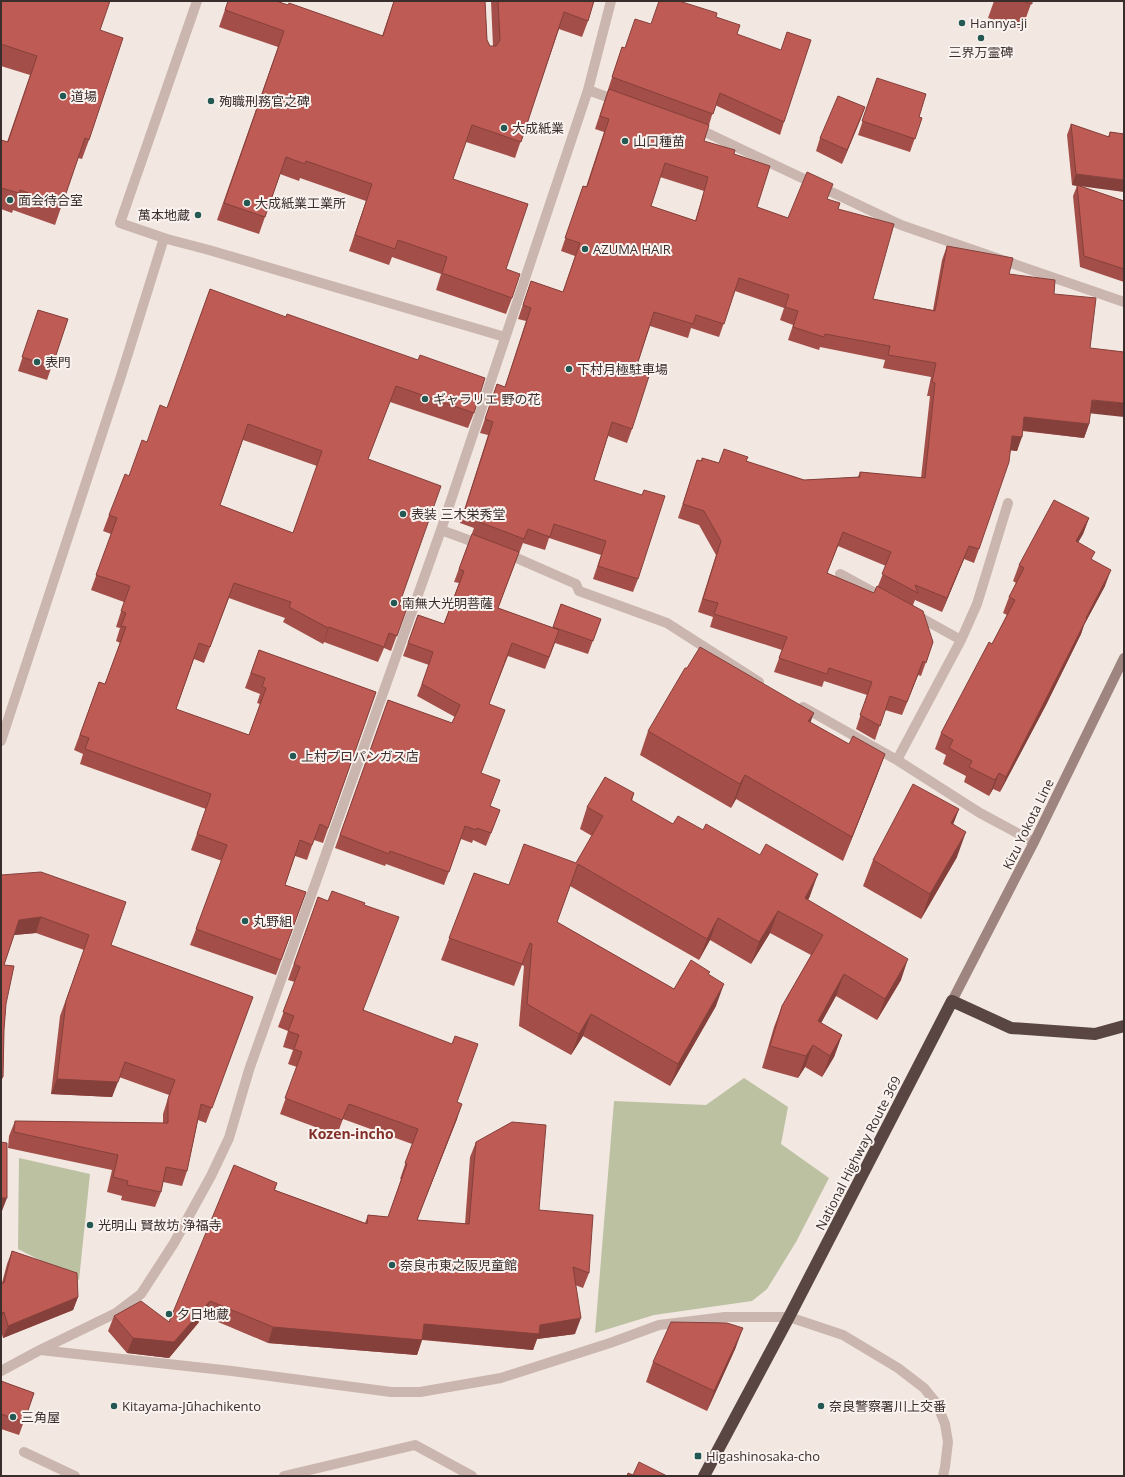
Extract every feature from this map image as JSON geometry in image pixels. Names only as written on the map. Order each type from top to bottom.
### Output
[{"type":"highway","points":[[952,1001],[1011,1028],[1095,1034],[1124,1026]]},
{"type":"highway","name":"National Highway Route 369","points":[[704,1476],[789,1317],[952,1001]]},
{"type":"main road","name":"Kizu Yokota Line","points":[[952,1001],[1034,842],[1124,658]]},
{"type":"street","points":[[197,1],[120,223],[164,238],[505,337]]},
{"type":"street","points":[[1,1371],[116,1313],[141,1294],[174,1243],[211,1176],[229,1138],[249,1070],[441,530],[588,90],[611,1]]},
{"type":"street","points":[[588,90],[631,106]]},
{"type":"street","points":[[680,124],[705,132],[901,225],[1124,302]]},
{"type":"street","points":[[1,741],[119,384],[164,238]]},
{"type":"street","points":[[897,760],[961,640],[978,604],[1008,503]]},
{"type":"street","points":[[441,530],[495,549],[576,584],[579,591],[667,623],[767,686]]},
{"type":"street","points":[[840,574],[894,603]]},
{"type":"street","points":[[908,610],[961,640]]},
{"type":"street","points":[[794,702],[897,760],[980,813],[1034,842]]},
{"type":"street","points":[[40,1350],[239,1372],[391,1392],[420,1392],[501,1378],[610,1343],[659,1324],[725,1317],[789,1317],[843,1335],[898,1368],[924,1388],[937,1404],[945,1424],[948,1442],[943,1476]]},
{"type":"street","points":[[284,1476],[415,1445],[472,1476]]},
{"type":"street","points":[[24,1452],[75,1476]]},
{"type":"green space","points":[[744,1078],[788,1107],[781,1144],[829,1178],[796,1242],[767,1289],[752,1301],[654,1315],[595,1333],[614,1101],[706,1105]]},
{"type":"green space","points":[[19,1158],[90,1174],[79,1280],[18,1249]]},
{"type":"building","points":[[1,1],[110,1],[100,30],[123,38],[89,140],[85,138],[62,205],[20,190],[19,193],[1,188],[1,140],[8,142],[37,56],[1,44]]},
{"type":"building","points":[[228,1],[276,1],[288,5],[289,3],[383,36],[394,1],[485,1],[487,40],[490,46],[496,46],[500,40],[498,1],[594,1],[588,21],[564,12],[521,142],[472,125],[453,179],[528,204],[506,269],[520,274],[512,298],[442,273],[447,257],[398,240],[395,249],[355,235],[372,184],[306,161],[305,164],[286,157],[265,217],[224,203],[284,31],[225,10]]},
{"type":"building","points":[[659,1],[679,1],[717,13],[716,17],[740,25],[737,34],[781,50],[787,32],[811,40],[784,122],[720,93],[713,114],[612,77],[622,47],[625,48],[635,19],[651,24]]},
{"type":"building","points":[[1023,1],[1032,1],[1032,4]]},
{"type":"building","points":[[877,78],[926,94],[919,117],[922,118],[915,139],[862,121]]},
{"type":"building","points":[[609,89],[709,125],[704,141],[735,150],[734,154],[770,166],[757,207],[788,218],[807,172],[833,184],[827,199],[840,203],[838,209],[894,224],[873,299],[935,311],[947,246],[1013,258],[1009,274],[1055,280],[1054,294],[1096,298],[1090,348],[1124,352],[1124,403],[1092,400],[1089,424],[1024,417],[1022,437],[1012,436],[1009,462],[979,549],[969,546],[947,598],[915,585],[918,593],[882,574],[891,552],[843,532],[827,573],[874,593],[877,586],[923,611],[933,642],[926,663],[923,661],[907,702],[890,696],[880,726],[860,715],[872,682],[829,668],[827,674],[779,658],[787,637],[714,614],[718,603],[703,599],[721,541],[704,511],[683,504],[697,460],[702,461],[702,458],[719,463],[724,449],[748,457],[746,461],[804,480],[860,477],[860,472],[925,478],[935,383],[932,382],[936,363],[888,355],[890,346],[825,334],[824,337],[793,327],[798,311],[785,307],[789,295],[739,278],[724,324],[696,315],[693,324],[654,312],[637,365],[651,370],[632,429],[612,422],[594,480],[642,495],[644,490],[665,496],[638,579],[598,566],[606,541],[554,524],[550,537],[528,529],[524,539],[477,521],[479,514],[465,509],[493,422],[485,419],[497,384],[505,387],[531,308],[523,305],[531,281],[563,292],[580,243],[565,238],[583,186],[587,187],[609,119],[600,116]],"holes":[[[665,163],[708,177],[696,221],[651,206]]]},
{"type":"building","points":[[838,96],[865,107],[847,150],[820,138]]},
{"type":"building","points":[[1071,124],[1109,137],[1110,132],[1124,134],[1124,180],[1076,174]]},
{"type":"building","points":[[1077,185],[1124,201],[1124,269],[1084,256]]},
{"type":"building","points":[[210,289],[286,317],[287,314],[418,360],[420,355],[485,378],[474,413],[396,386],[368,459],[441,486],[399,605],[407,608],[397,636],[389,633],[384,647],[329,627],[328,628],[289,607],[291,602],[234,583],[210,647],[199,643],[176,709],[249,735],[266,688],[262,687],[265,678],[251,673],[259,650],[376,692],[328,828],[320,824],[312,845],[300,840],[285,885],[306,892],[281,960],[196,929],[227,845],[197,834],[211,794],[85,749],[89,738],[80,735],[99,682],[105,684],[126,627],[121,626],[126,613],[121,611],[130,586],[96,575],[117,518],[109,515],[125,474],[129,476],[142,440],[147,442],[160,405],[167,408]],"holes":[[[248,424],[322,451],[293,533],[220,505]]]},
{"type":"building","name":"表門","points":[[38,310],[68,319],[52,367],[22,357]]},
{"type":"building","points":[[1054,500],[1089,518],[1076,541],[1095,552],[1091,559],[1111,570],[1006,777],[999,773],[995,780],[969,767],[972,761],[949,748],[953,740],[941,733],[989,642],[992,644],[1015,600],[1009,597],[1024,568],[1019,565]]},
{"type":"building","points":[[472,534],[519,552],[498,608],[559,630],[549,657],[512,643],[489,704],[505,710],[481,773],[500,780],[490,806],[500,810],[491,833],[465,826],[449,872],[390,851],[389,854],[340,835],[388,700],[452,723],[460,705],[422,684],[433,652],[408,643],[418,615],[444,624],[464,571],[459,569]]},
{"type":"building","points":[[561,604],[601,619],[593,641],[553,627]]},
{"type":"building","points":[[700,647],[814,713],[808,721],[849,744],[853,736],[885,754],[852,837],[745,775],[740,784],[648,731],[685,668],[687,668]]},
{"type":"building","points":[[605,777],[634,793],[631,800],[673,824],[678,816],[703,830],[706,824],[760,855],[766,844],[818,874],[805,898],[908,959],[885,999],[844,974],[818,1021],[842,1035],[830,1056],[813,1045],[806,1056],[770,1046],[782,1006],[823,935],[778,911],[759,942],[718,918],[707,939],[578,864],[557,922],[674,989],[691,960],[710,972],[708,974],[724,984],[678,1064],[591,1014],[579,1034],[527,1004],[532,944],[530,943],[522,964],[449,938],[474,873],[509,885],[524,844],[576,863],[603,816],[587,807]]},
{"type":"building","points":[[913,784],[959,809],[951,823],[966,832],[930,894],[873,860]]},
{"type":"building","points":[[41,872],[126,902],[111,945],[253,997],[212,1108],[201,1104],[187,1171],[166,1167],[161,1192],[127,1185],[128,1181],[113,1177],[118,1155],[14,1132],[15,1121],[168,1123],[168,1099],[175,1080],[125,1062],[118,1082],[57,1079],[66,1001],[89,935],[41,917],[19,920],[4,965],[14,966],[6,1004],[3,1077],[1,1077],[1,875]]},
{"type":"building","points":[[332,891],[365,903],[364,905],[399,917],[363,1010],[452,1044],[455,1036],[478,1044],[457,1102],[462,1104],[417,1220],[469,1224],[476,1142],[512,1122],[546,1125],[539,1210],[593,1215],[589,1273],[573,1267],[581,1318],[540,1325],[539,1334],[424,1324],[422,1340],[273,1327],[210,1301],[174,1342],[133,1338],[114,1316],[141,1301],[169,1322],[234,1165],[277,1183],[274,1190],[367,1224],[368,1215],[388,1217],[407,1164],[405,1163],[418,1129],[349,1104],[342,1120],[285,1098],[302,1052],[294,1049],[299,1035],[288,1031],[294,1016],[283,1012],[300,967],[294,964],[318,897],[328,901]]},
{"type":"building","points":[[1,1142],[7,1143],[7,1198],[1,1198]]},
{"type":"building","points":[[12,1251],[77,1273],[78,1297],[8,1326],[4,1312],[1,1313],[1,1283],[4,1283]]},
{"type":"building","points":[[671,1322],[727,1323],[743,1328],[714,1391],[653,1362]]},
{"type":"building","points":[[1,1381],[34,1393],[24,1422],[1,1414]]},
{"type":"building","points":[[639,1462],[667,1476],[627,1476],[628,1473],[633,1475]]},
{"type":"place","name":"Hannya-ji","points":[[962,23]]},
{"type":"place","name":"三界万霊碑","points":[[981,38]]},
{"type":"place","name":"道場","points":[[63,96]]},
{"type":"place","name":"殉職刑務官之碑","points":[[211,101]]},
{"type":"place","name":"大成紙業","points":[[504,128]]},
{"type":"place","name":"山口種苗","points":[[625,141]]},
{"type":"place","name":"面会待合室","points":[[10,200]]},
{"type":"place","name":"大成紙業工業所","points":[[247,203]]},
{"type":"place","name":"萬本地蔵","points":[[198,215]]},
{"type":"place","name":"AZUMA HAIR","points":[[585,249]]},
{"type":"place","name":"表門","points":[[37,362]]},
{"type":"place","name":"下村月極駐車場","points":[[569,369]]},
{"type":"place","name":"ギャラリエ 野の花","points":[[425,399]]},
{"type":"place","name":"表装 三木栄秀堂","points":[[403,514]]},
{"type":"place","name":"南無大光明菩薩","points":[[394,603]]},
{"type":"place","name":"上村プロパンガス店","points":[[293,756]]},
{"type":"place","name":"丸野組","points":[[245,921]]},
{"type":"place","name":"光明山 賢故坊 浄福寺","points":[[90,1225]]},
{"type":"place","name":"奈良市東之阪児童館","points":[[392,1265]]},
{"type":"place","name":"夕日地蔵","points":[[169,1314]]},
{"type":"place","name":"Kitayama-Jūhachikento","points":[[114,1406]]},
{"type":"place","name":"奈良警察署川上交番","points":[[821,1406]]},
{"type":"place","name":"三角屋","points":[[13,1417]]},
{"type":"place","name":"Higashinosaka-cho","points":[[698,1456]]},
{"type":"district","name":"Kozen-incho","points":[[351,1133]]}]
